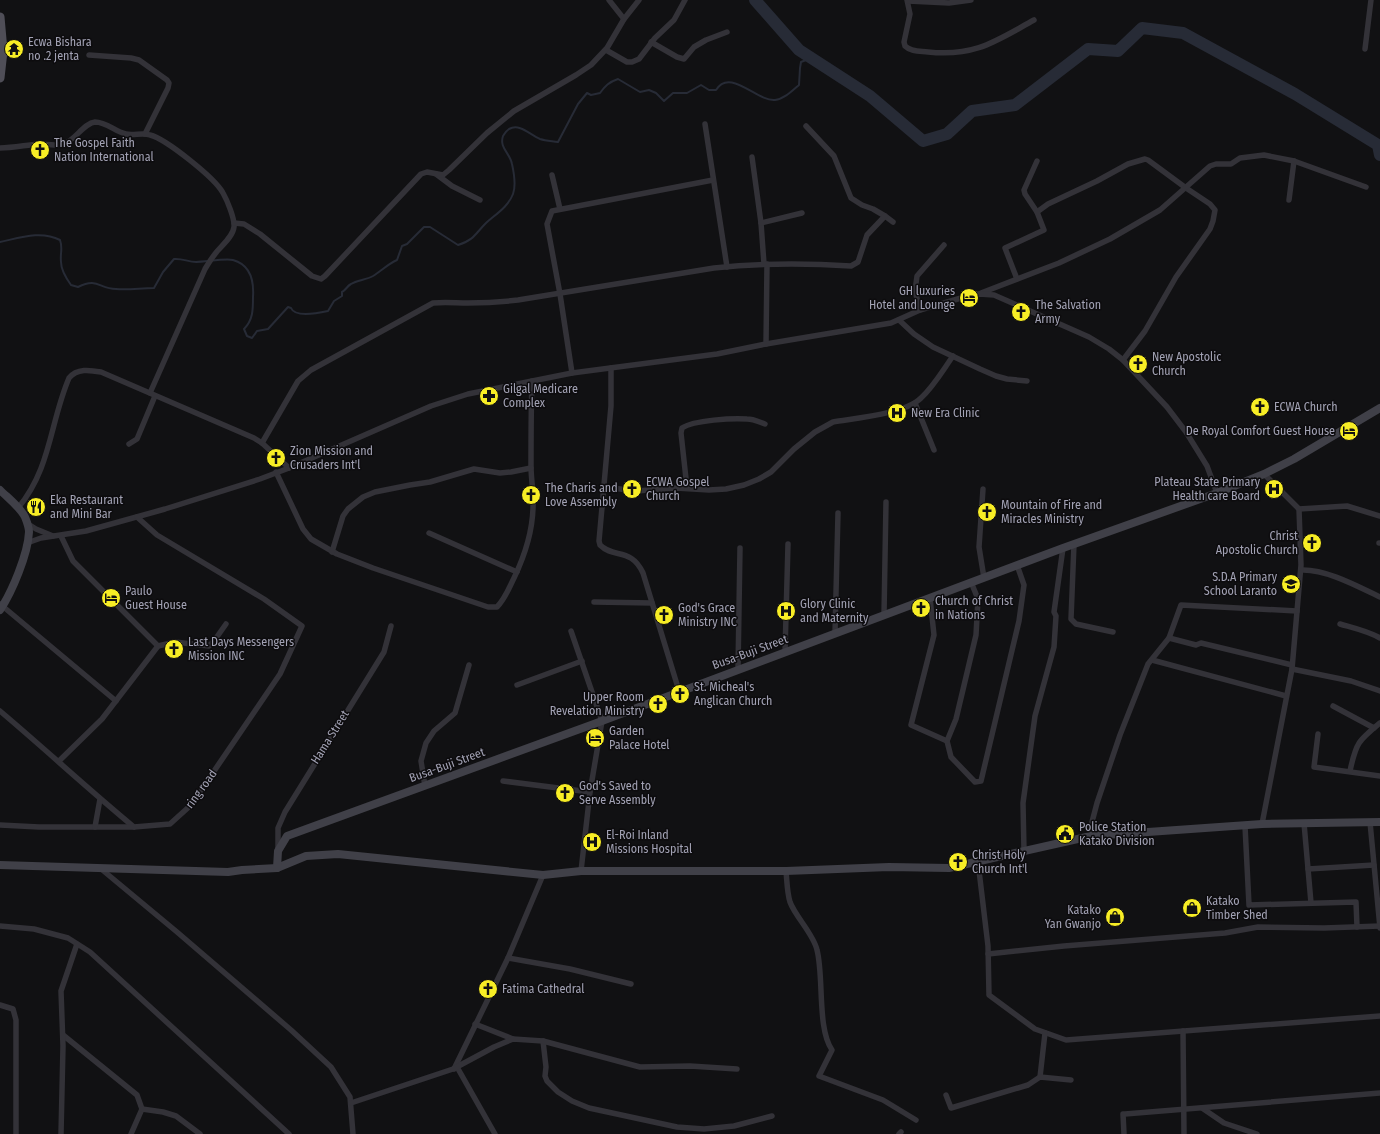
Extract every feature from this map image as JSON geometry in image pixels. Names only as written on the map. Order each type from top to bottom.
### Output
[{"type":"main road","points":[[0,17],[3,51],[0,78]]},
{"type":"street","points":[[609,0],[624,19]]},
{"type":"street","points":[[234,223],[244,224],[260,234],[312,276],[321,279],[421,174],[427,172],[443,175],[487,133],[514,111],[591,65],[606,50],[624,19],[639,0]]},
{"type":"street","points":[[606,50],[622,60],[632,62],[639,59],[652,42],[674,20],[685,0]]},
{"type":"street","points":[[971,0],[949,3],[907,1],[910,14],[904,42],[905,46],[911,50],[941,54],[959,53],[991,44],[1034,20]]},
{"type":"street","points":[[1364,49],[1371,0]]},
{"type":"street","points":[[652,42],[677,57],[684,59],[694,47],[706,40],[727,32]]},
{"type":"street","points":[[89,55],[139,60],[167,80],[169,83],[168,88],[144,134]]},
{"type":"street","points":[[0,148],[40,144],[58,145],[65,143],[78,135],[87,125],[101,122],[125,134],[144,134],[157,138],[186,157],[210,177],[223,192],[228,203],[234,223],[234,229],[205,269],[152,394],[137,439],[129,444]]},
{"type":"street","points":[[704,124],[727,267]]},
{"type":"street","points":[[806,126],[834,156],[852,198],[894,222]]},
{"type":"street","points":[[27,543],[41,538],[86,531],[136,517],[289,468],[417,412],[451,399],[572,373],[717,354],[766,344],[892,323],[920,310],[979,294],[1059,263],[1110,238],[1160,210],[1210,166],[1216,164],[1231,164],[1240,158],[1264,155],[1294,161],[1366,188]]},
{"type":"street","points":[[752,157],[765,264],[766,344]]},
{"type":"street","points":[[1038,212],[1048,204],[1097,181],[1128,164],[1145,159],[1210,204],[1215,210],[1210,229],[1176,277],[1145,331],[1123,360]]},
{"type":"street","points":[[1017,279],[1005,248],[1044,230],[1038,212],[1024,190],[1037,161]]},
{"type":"street","points":[[1289,200],[1294,161]]},
{"type":"street","points":[[436,174],[452,186],[480,200]]},
{"type":"street","points":[[552,175],[560,209]]},
{"type":"street","points":[[572,373],[560,294],[547,224],[552,211],[712,180]]},
{"type":"street","points":[[761,223],[802,214]]},
{"type":"street","points":[[262,443],[294,387],[302,376],[427,306],[444,302],[467,303],[518,300],[727,267],[765,264],[821,264],[852,266],[856,265],[860,260],[867,235],[884,216]]},
{"type":"street","points":[[920,310],[915,291],[917,276],[944,246]]},
{"type":"street","points":[[979,294],[994,295],[1089,336],[1123,360],[1167,407],[1186,432],[1207,466],[1217,493]]},
{"type":"street","points":[[899,320],[922,340],[933,347],[996,376],[1027,381]]},
{"type":"street","points":[[604,487],[636,491],[687,488],[709,490],[726,489],[744,485],[771,472],[794,449],[824,425],[833,422],[900,410],[915,403],[921,399],[930,388],[953,356]]},
{"type":"street","points":[[611,368],[611,406],[600,545],[630,557],[639,565],[643,573],[679,691]]},
{"type":"street","points":[[18,508],[27,498],[37,479],[67,383],[72,374],[80,371],[101,372],[254,438],[262,443],[289,468]]},
{"type":"street","points":[[276,472],[306,535],[316,543],[332,552],[373,568],[488,607],[497,607],[517,572],[526,551],[531,532],[533,500],[530,468],[532,381]]},
{"type":"street","points":[[915,403],[934,450]]},
{"type":"street","name":"Busa-Buji Street","points":[[278,851],[287,836],[602,721],[1063,548],[1217,493],[1264,474],[1294,459],[1380,408]]},
{"type":"street","points":[[687,488],[681,433],[682,428],[686,425],[706,421],[747,419],[756,420],[765,424]]},
{"type":"street","points":[[332,552],[343,516],[348,508],[363,497],[375,492],[430,482],[474,469],[500,473],[530,468]]},
{"type":"street","points":[[1262,824],[1292,667],[1300,570],[1299,509],[1264,474]]},
{"type":"street","points":[[983,489],[979,547],[984,578]]},
{"type":"street","points":[[0,490],[24,516],[28,524],[29,531],[27,543],[13,584],[1,607],[116,701]]},
{"type":"street","points":[[884,615],[886,502]]},
{"type":"street","points":[[1299,509],[1347,506],[1380,516]]},
{"type":"street","points":[[835,633],[838,513]]},
{"type":"street","name":"ring road","points":[[0,825],[134,827],[170,824],[191,805],[280,674],[302,626],[264,599],[157,535],[136,517]]},
{"type":"street","points":[[28,524],[36,529],[58,536],[72,561],[158,646]]},
{"type":"street","points":[[429,534],[517,572]]},
{"type":"street","points":[[785,652],[788,544]]},
{"type":"street","points":[[1074,544],[1071,619],[1076,624],[1113,632]]},
{"type":"street","points":[[738,669],[740,548]]},
{"type":"street","points":[[1024,851],[1023,803],[1035,716],[1054,647],[1056,616],[1054,612],[1063,548]]},
{"type":"street","points":[[971,582],[978,598],[976,635],[956,719],[948,741],[951,757],[975,782],[981,781],[1019,621],[1024,585],[1017,565]]},
{"type":"street","points":[[1300,570],[1309,570],[1329,575],[1380,597]]},
{"type":"street","points":[[930,598],[934,635],[910,724],[948,741]]},
{"type":"street","points":[[594,602],[652,603]]},
{"type":"street","points":[[1091,836],[1092,822],[1097,803],[1120,735],[1148,664],[1169,638],[1181,605],[1297,611]]},
{"type":"street","points":[[59,761],[102,719],[158,646],[175,642],[209,646],[226,624]]},
{"type":"street","points":[[1340,624],[1356,628],[1380,638]]},
{"type":"street","name":"Hama Street","points":[[278,851],[278,828],[285,812],[384,652],[391,626]]},
{"type":"street","points":[[572,631],[602,721],[590,792],[581,871]]},
{"type":"street","points":[[1169,638],[1196,645],[1201,643],[1351,681],[1380,691]]},
{"type":"street","points":[[1152,660],[1286,696]]},
{"type":"street","points":[[517,685],[582,661]]},
{"type":"street","points":[[426,786],[421,761],[426,742],[434,731],[455,713],[469,665]]},
{"type":"street","points":[[1333,706],[1374,728]]},
{"type":"street","points":[[0,711],[134,827]]},
{"type":"street","points":[[1350,771],[1354,753],[1358,744],[1363,737],[1380,723]]},
{"type":"street","points":[[1318,734],[1314,767],[1380,776]]},
{"type":"street","points":[[503,781],[590,792]]},
{"type":"street","points":[[95,827],[100,799]]},
{"type":"street","points":[[988,954],[1064,946],[1225,933],[1258,927],[1380,927],[1370,822]]},
{"type":"street","points":[[0,865],[228,872],[277,868],[306,856],[338,854],[543,875],[581,871],[786,871],[949,868],[1091,836],[1262,824],[1380,822]]},
{"type":"street","points":[[1304,823],[1311,903]]},
{"type":"street","points":[[1245,826],[1249,905],[1356,902],[1357,927]]},
{"type":"street","points":[[277,868],[278,851]]},
{"type":"street","points":[[978,862],[988,954],[989,995],[1035,1029],[1045,1033],[1066,1040],[1380,1016]]},
{"type":"street","points":[[1308,869],[1374,865]]},
{"type":"street","points":[[100,868],[291,1030],[331,1067],[350,1097],[353,1134]]},
{"type":"street","points":[[786,871],[790,902],[817,948],[821,974],[824,1028],[827,1044],[832,1050],[819,1076],[883,1100],[916,1120]]},
{"type":"street","points":[[455,1068],[508,958],[543,875]]},
{"type":"street","points":[[0,926],[34,930],[68,938],[90,952],[289,1134]]},
{"type":"street","points":[[62,1134],[63,1035],[61,991],[77,944]]},
{"type":"street","points":[[508,958],[570,969],[631,984]]},
{"type":"street","points":[[0,1005],[14,1009],[16,1020],[16,1134]]},
{"type":"street","points":[[475,1024],[513,1039],[542,1041],[640,1067],[690,1066],[737,1069]]},
{"type":"street","points":[[1183,1031],[1184,1134]]},
{"type":"street","points":[[1040,1077],[1045,1033]]},
{"type":"street","points":[[63,1035],[137,1094],[142,1109],[131,1134]]},
{"type":"street","points":[[351,1102],[455,1068],[494,1047],[513,1039]]},
{"type":"street","points":[[542,1041],[546,1067],[545,1076],[547,1081],[558,1092],[572,1101],[589,1108],[677,1127],[704,1129],[734,1126],[772,1116]]},
{"type":"street","points":[[455,1068],[495,1134]]},
{"type":"street","points":[[946,1095],[951,1108],[1028,1085],[1040,1077],[1071,1080]]},
{"type":"street","points":[[1124,1134],[1123,1114],[1380,1093]]},
{"type":"street","points":[[1202,1108],[1224,1123],[1256,1134]]},
{"type":"street","points":[[142,1109],[163,1112],[176,1116],[200,1134]]},
{"type":"waterway","points":[[755,0],[799,50],[870,96],[923,141],[947,134],[972,111],[1015,105],[1088,49],[1118,51],[1142,28],[1183,33],[1295,94],[1378,145],[1380,155]]},
{"type":"waterway","points":[[0,242],[38,235],[53,237],[60,240],[61,265],[63,271],[71,285],[78,287],[85,284],[94,283],[110,289],[154,288],[163,272],[174,259],[196,262],[226,259],[239,262],[248,270],[252,280],[253,310],[251,318],[244,329],[247,336],[252,338],[257,331],[268,329],[288,307],[293,311],[302,314],[313,314],[328,311],[334,301],[342,296],[342,292],[350,285],[373,276],[397,260],[402,246],[407,244],[424,227],[430,227],[458,245],[471,239],[486,223],[505,207],[513,194],[515,183],[513,168],[511,160],[502,144],[503,136],[509,129],[517,127],[521,128],[540,139],[558,142],[578,104],[587,93],[591,95],[600,93],[608,84],[618,79],[640,92],[649,90],[656,93],[664,101],[673,93],[687,93],[701,85],[709,90],[716,90],[722,84],[729,82],[744,87],[760,96],[775,100],[782,98],[799,85],[801,62],[811,58]]},
{"type":"place","name":"Ecwa Bishara no .2 jenta","points":[[14,49]]},
{"type":"place","name":"The Gospel Faith Nation International","points":[[40,150]]},
{"type":"place","name":"GH luxuries Hotel and Lounge","points":[[969,298]]},
{"type":"place","name":"The Salvation Army","points":[[1021,312]]},
{"type":"place","name":"New Apostolic Church","points":[[1138,364]]},
{"type":"place","name":"Gilgal Medicare Complex","points":[[489,396]]},
{"type":"place","name":"ECWA Church","points":[[1260,407]]},
{"type":"place","name":"New Era Clinic","points":[[897,413]]},
{"type":"place","name":"De Royal Comfort Guest House","points":[[1349,431]]},
{"type":"place","name":"Zion Mission and Crusaders Int'l","points":[[276,458]]},
{"type":"place","name":"ECWA Gospel Church","points":[[632,489]]},
{"type":"place","name":"Plateau State Primary Health care Board","points":[[1274,489]]},
{"type":"place","name":"The Charis and Love Assembly","points":[[531,495]]},
{"type":"place","name":"Eka Restaurant and Mini Bar","points":[[36,507]]},
{"type":"place","name":"Mountain of Fire and Miracles Ministry","points":[[987,512]]},
{"type":"place","name":"Christ Apostolic Church","points":[[1312,543]]},
{"type":"place","name":"S.D.A Primary School Laranto","points":[[1291,584]]},
{"type":"place","name":"Paulo Guest House","points":[[111,598]]},
{"type":"place","name":"Church of Christ in Nations","points":[[921,608]]},
{"type":"place","name":"Glory Clinic and Maternity","points":[[786,611]]},
{"type":"place","name":"God's Grace Ministry INC","points":[[664,615]]},
{"type":"place","name":"Last Days Messengers Mission INC","points":[[174,649]]},
{"type":"place","name":"St. Micheal's Anglican Church","points":[[680,694]]},
{"type":"place","name":"Upper Room Revelation Ministry","points":[[658,704]]},
{"type":"place","name":"Garden Palace Hotel","points":[[595,738]]},
{"type":"place","name":"God's Saved to Serve Assembly","points":[[565,793]]},
{"type":"place","name":"Police Station Katako Division","points":[[1065,834]]},
{"type":"place","name":"El-Roi Inland Missions Hospital","points":[[592,842]]},
{"type":"place","name":"Christ Holy Church Int'l","points":[[958,862]]},
{"type":"place","name":"Katako Timber Shed","points":[[1192,908]]},
{"type":"place","name":"Katako Yan Gwanjo","points":[[1115,917]]},
{"type":"place","name":"Fatima Cathedral","points":[[488,989]]}]
